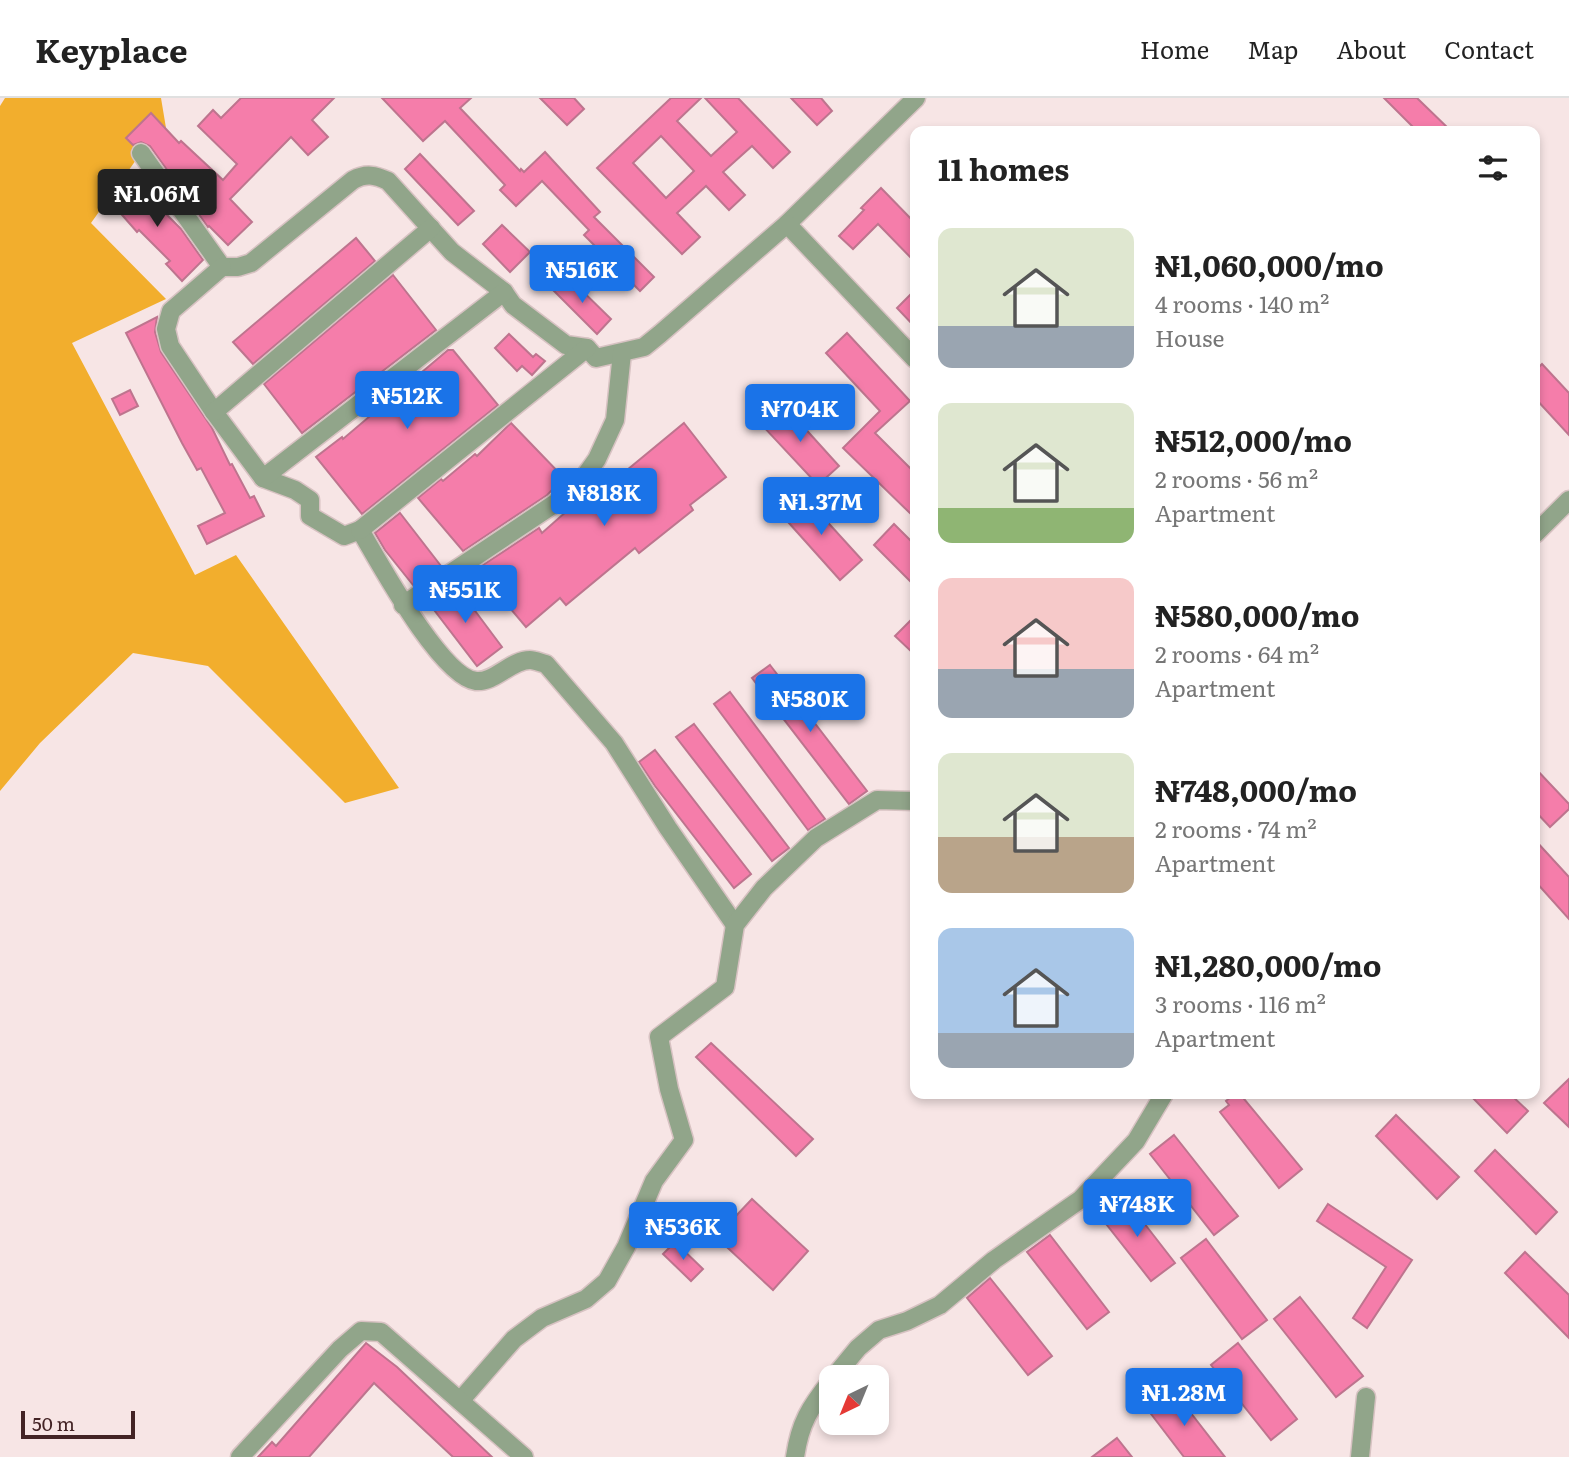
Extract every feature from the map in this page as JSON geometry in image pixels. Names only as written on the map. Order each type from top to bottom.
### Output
[{"type":"street","points":[[587,348],[360,530],[344,536],[310,516],[310,500],[295,490],[263,478],[214,412],[170,345],[166,329],[171,311],[222,267],[238,267],[251,262],[363,174],[378,176],[388,181],[452,252],[503,292],[513,305],[566,345],[587,348],[596,358],[644,347],[787,224],[916,98]]},
{"type":"street","points":[[141,153],[222,267]]},
{"type":"street","points":[[787,224],[910,354]]},
{"type":"street","points":[[214,412],[431,228]]},
{"type":"street","points":[[263,478],[503,292]]},
{"type":"street","points":[[404,605],[575,490],[597,459],[615,421],[622,353]]},
{"type":"street","points":[[1540,529],[1569,500]]},
{"type":"street","points":[[360,530],[404,605],[453,670],[465,679],[480,682],[530,660],[546,664],[614,743],[735,925]]},
{"type":"street","points":[[460,1401],[514,1339],[542,1318],[586,1299],[607,1281],[626,1247],[653,1181],[684,1140],[669,1089],[659,1037],[725,987],[735,925],[764,888],[816,838],[877,800],[910,800]]},
{"type":"street","points":[[845,1365],[879,1329],[907,1321],[940,1305],[994,1260],[1081,1199],[1136,1141],[1161,1099]]},
{"type":"street","points":[[240,1457],[340,1349],[361,1331],[381,1332],[516,1454]]},
{"type":"street","points":[[795,1457],[798,1437],[808,1410],[819,1396]]},
{"type":"street","points":[[1360,1457],[1366,1397]]},
{"type":"shaded area","points":[[5,98],[161,98],[166,128],[141,153],[91,223],[166,299],[72,343],[195,575],[236,555],[399,788],[345,803],[208,666],[133,653],[40,743],[0,791],[0,106]]},
{"type":"building","points":[[241,98],[334,98],[312,120],[328,137],[308,155],[291,137],[230,199],[252,222],[228,245],[208,227],[150,146],[141,142],[133,145],[126,138],[151,113],[179,143],[181,141],[223,180],[237,164],[198,126],[213,110],[221,118]]},
{"type":"building","points":[[382,98],[471,98],[460,108],[520,171],[521,169],[524,172],[545,152],[600,212],[594,217],[654,277],[640,291],[584,235],[589,230],[542,181],[516,206],[500,190],[505,185],[445,121],[423,141]]},
{"type":"building","points":[[540,98],[574,98],[584,109],[567,125]]},
{"type":"building","points":[[671,98],[701,98],[677,121],[711,156],[737,132],[705,98],[738,98],[790,152],[773,168],[752,146],[723,172],[745,195],[729,210],[706,186],[677,213],[700,237],[682,254],[597,168]],"holes":[[[661,136],[694,171],[666,198],[633,163]]]},
{"type":"building","points":[[791,98],[821,98],[832,111],[817,125]]},
{"type":"building","points":[[1384,98],[1417,98],[1446,126],[1412,126]]},
{"type":"building","points":[[420,154],[474,211],[458,225],[405,169]]},
{"type":"building","points":[[131,179],[181,229],[203,260],[182,281],[166,264],[170,261],[139,230],[137,232],[109,200]]},
{"type":"building","points":[[881,188],[910,218],[910,257],[878,224],[853,249],[839,236],[864,210],[861,208]]},
{"type":"building","points":[[502,225],[530,252],[510,272],[483,244]]},
{"type":"building","points":[[356,238],[375,261],[253,364],[233,342]]},
{"type":"building","points":[[393,275],[436,330],[302,433],[264,384]]},
{"type":"building","points":[[567,276],[611,319],[597,334],[553,290]]},
{"type":"building","points":[[910,295],[910,322],[897,308]]},
{"type":"building","points":[[157,317],[155,332],[161,352],[212,428],[230,465],[232,464],[250,498],[254,496],[264,516],[207,544],[198,526],[225,513],[201,468],[197,470],[182,443],[126,333]]},
{"type":"building","points":[[847,333],[910,401],[875,433],[910,468],[910,513],[843,448],[880,411],[826,353]]},
{"type":"building","points":[[509,334],[533,357],[536,354],[545,361],[532,375],[522,366],[517,371],[495,348]]},
{"type":"building","points":[[448,350],[453,350],[498,405],[362,514],[316,457],[342,437],[343,439]]},
{"type":"building","points":[[1542,364],[1569,393],[1569,435],[1540,403]]},
{"type":"building","points":[[130,390],[138,406],[120,415],[112,399]]},
{"type":"building","points":[[782,403],[839,466],[818,485],[760,423]]},
{"type":"building","points":[[511,423],[564,478],[547,495],[463,551],[418,498],[475,454],[477,456]]},
{"type":"building","points":[[684,423],[726,477],[690,505],[693,510],[639,553],[635,548],[566,605],[560,598],[526,627],[477,569],[539,528],[542,533],[576,503],[581,508]]},
{"type":"building","points":[[802,494],[862,560],[840,580],[780,513]]},
{"type":"building","points":[[400,513],[441,566],[413,585],[375,533]]},
{"type":"building","points":[[894,524],[910,540],[910,581],[874,545]]},
{"type":"building","points":[[455,584],[502,647],[477,666],[428,602]]},
{"type":"building","points":[[910,621],[910,650],[895,636]]},
{"type":"building","points":[[770,665],[867,791],[849,804],[752,678]]},
{"type":"building","points":[[730,692],[825,819],[808,830],[714,704]]},
{"type":"building","points":[[694,724],[789,848],[772,861],[676,737]]},
{"type":"building","points":[[655,750],[751,874],[734,888],[639,762]]},
{"type":"building","points":[[1540,773],[1569,804],[1569,809],[1550,827],[1540,816]]},
{"type":"building","points":[[1540,845],[1569,877],[1569,919],[1540,887]]},
{"type":"building","points":[[711,1043],[813,1139],[796,1156],[696,1057]]},
{"type":"building","points":[[1569,1079],[1569,1127],[1544,1103]]},
{"type":"building","points":[[1244,1099],[1302,1169],[1279,1188],[1220,1112],[1229,1105],[1226,1101]]},
{"type":"building","points":[[1474,1099],[1515,1099],[1528,1111],[1507,1133]]},
{"type":"building","points":[[1396,1115],[1459,1177],[1437,1199],[1376,1136]]},
{"type":"building","points":[[1174,1135],[1238,1216],[1214,1235],[1150,1154]]},
{"type":"building","points":[[1495,1150],[1557,1212],[1536,1234],[1475,1171]]},
{"type":"building","points":[[1123,1196],[1175,1263],[1151,1281],[1099,1215]]},
{"type":"building","points":[[752,1199],[808,1251],[773,1290],[716,1237]]},
{"type":"building","points":[[1328,1204],[1412,1260],[1367,1328],[1353,1318],[1386,1267],[1317,1221]]},
{"type":"building","points":[[1050,1235],[1109,1312],[1087,1329],[1027,1252]]},
{"type":"building","points":[[1206,1239],[1267,1320],[1242,1339],[1181,1258]]},
{"type":"building","points":[[675,1242],[703,1269],[691,1281],[663,1254]]},
{"type":"building","points":[[1525,1252],[1569,1295],[1569,1338],[1505,1273]]},
{"type":"building","points":[[990,1278],[1052,1356],[1028,1375],[967,1298]]},
{"type":"building","points":[[1300,1297],[1363,1376],[1336,1397],[1274,1319]]},
{"type":"building","points":[[366,1343],[397,1367],[492,1457],[453,1457],[374,1383],[309,1457],[258,1457],[272,1442],[276,1446]]},
{"type":"building","points":[[1238,1343],[1297,1419],[1271,1440],[1211,1365]]},
{"type":"building","points":[[1173,1390],[1225,1457],[1184,1457],[1148,1410]]},
{"type":"building","points":[[1117,1438],[1132,1457],[1092,1457]]}]
